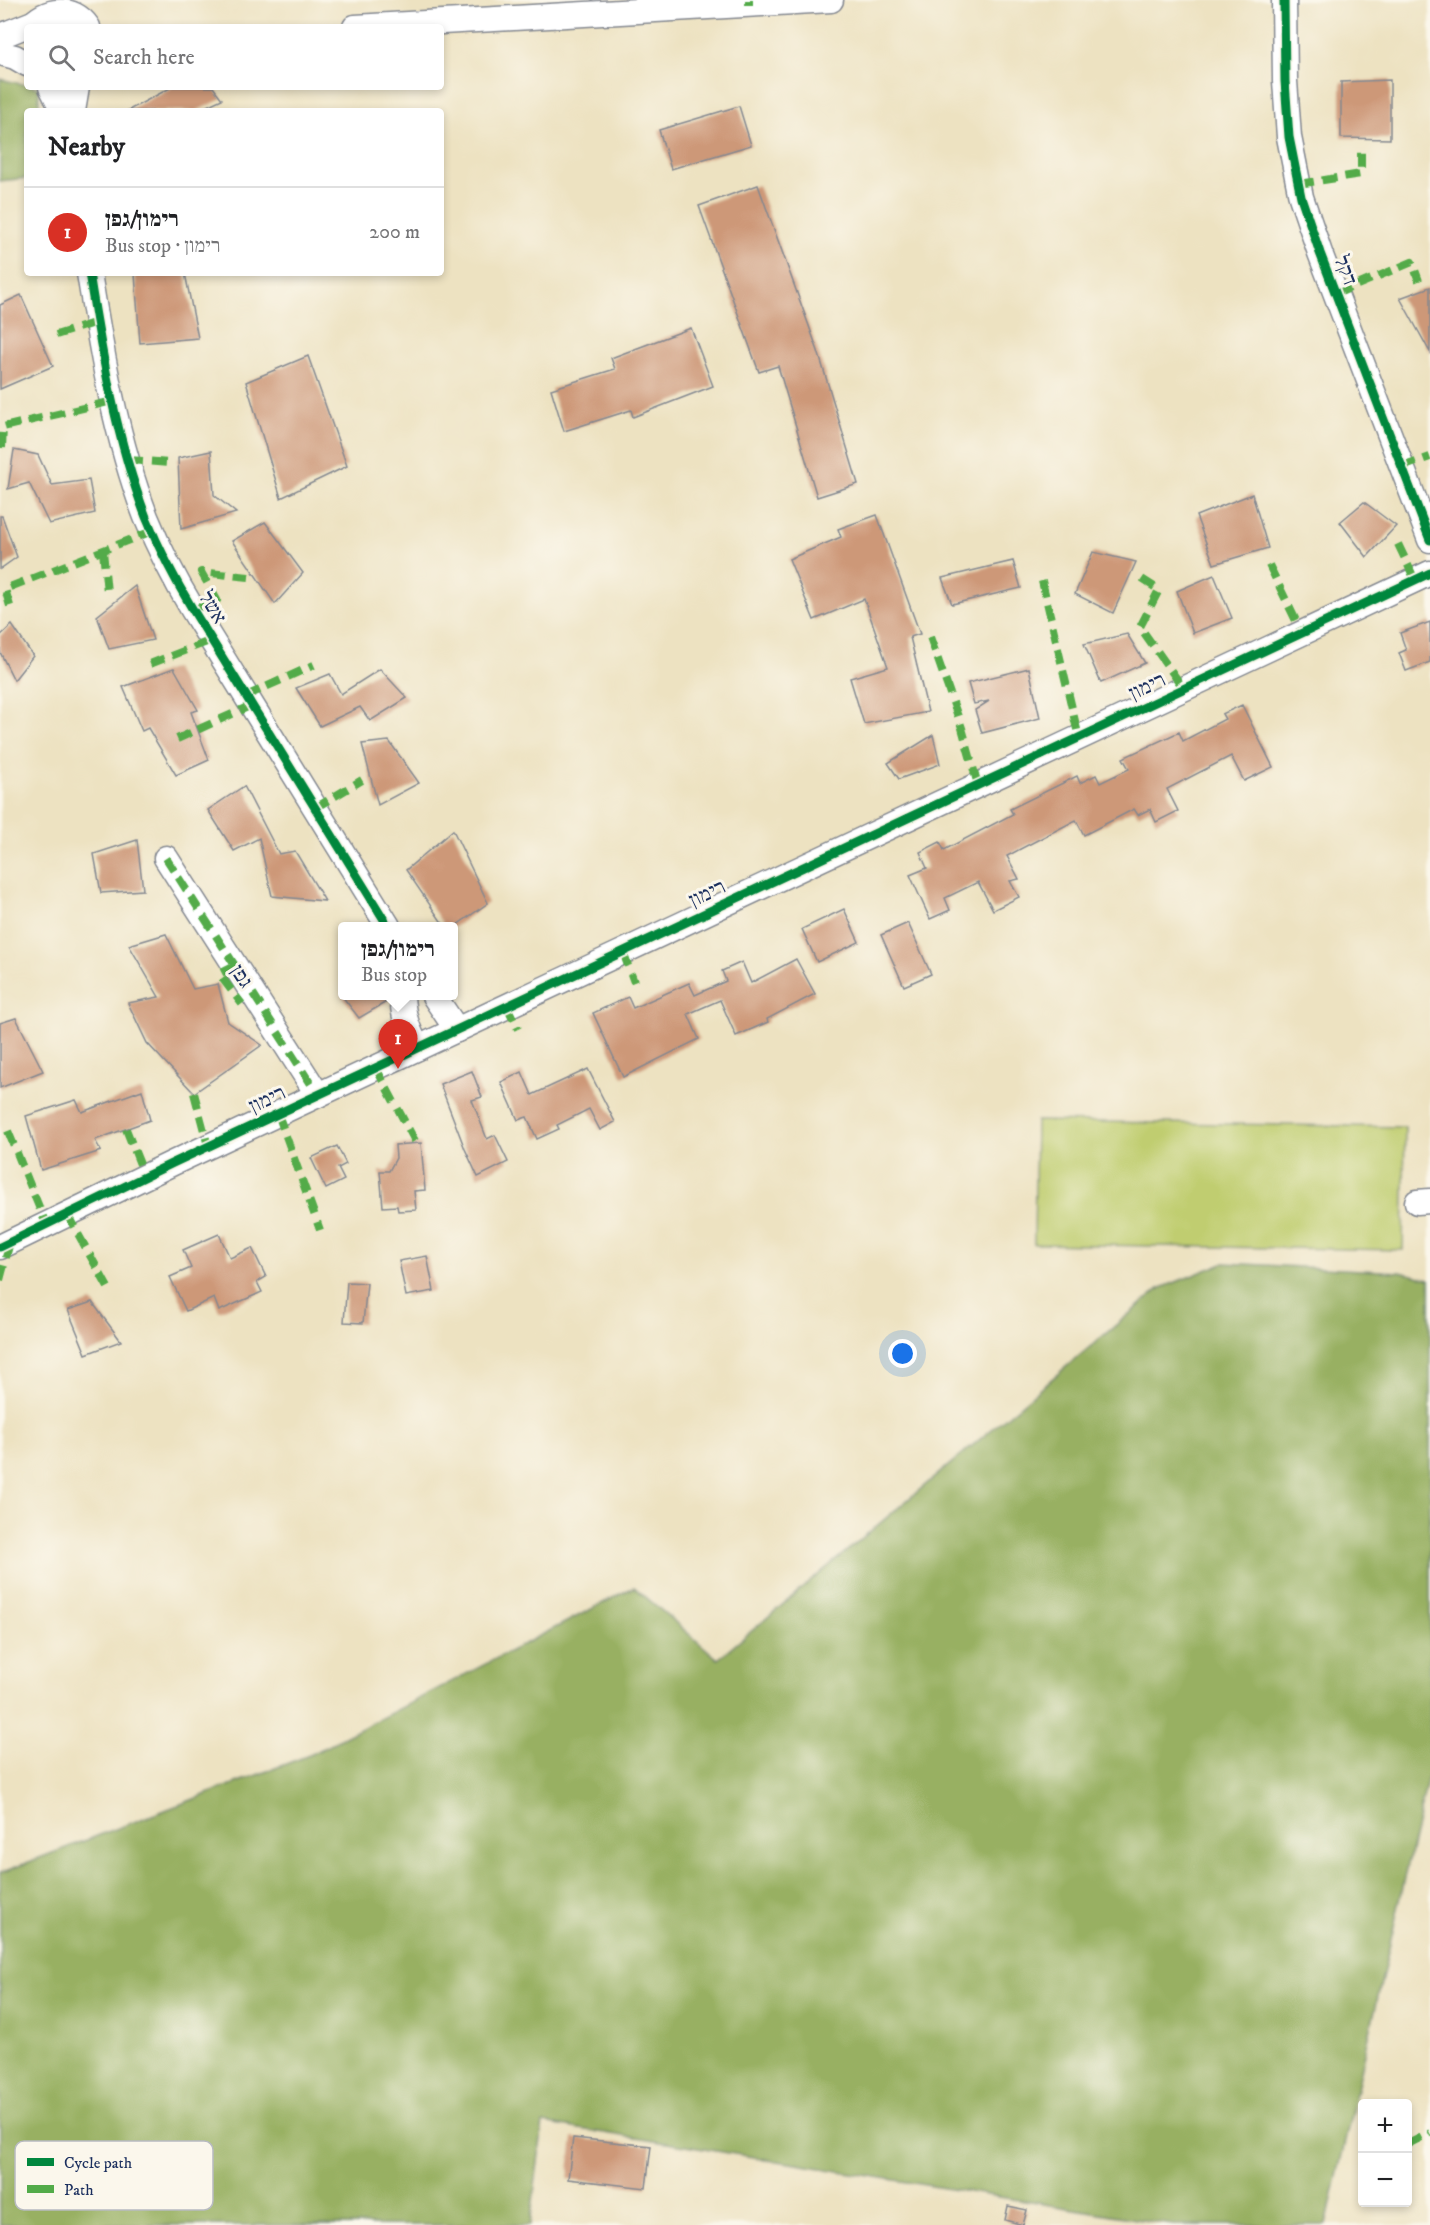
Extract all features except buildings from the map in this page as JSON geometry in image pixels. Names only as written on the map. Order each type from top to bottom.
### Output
[{"type":"street","points":[[402,24],[749,2],[831,0]]},
{"type":"street","name":"דקל","points":[[1284,0],[1285,81],[1289,137],[1301,197],[1320,253],[1430,540]]},
{"type":"street","points":[[33,21],[55,11],[66,12],[83,19]]},
{"type":"street","points":[[0,36],[24,25]]},
{"type":"street","points":[[0,53],[24,61]]},
{"type":"street","points":[[52,90],[62,108]]},
{"type":"street","points":[[74,108],[76,90]]},
{"type":"street","name":"אשל","points":[[90,276],[103,356],[130,470],[146,517],[189,603],[385,922]]},
{"type":"street","name":"רימון","points":[[0,1246],[1430,573]]},
{"type":"street","name":"גפן","points":[[166,858],[318,1095]]},
{"type":"street","points":[[402,1000],[407,1029],[417,1048]]},
{"type":"street","points":[[437,1000],[457,1030]]},
{"type":"green space","points":[[0,79],[24,85],[24,90],[39,90],[39,108],[24,108],[24,178],[0,181]]},
{"type":"green space","points":[[1036,1121],[1405,1127],[1403,1250],[1034,1244]]},
{"type":"green space","points":[[1223,1263],[1400,1272],[1430,1279],[1430,1768],[1326,2225],[1173,2225],[543,2123],[530,2225],[0,2225],[0,1873],[312,1754],[634,1587],[718,1659],[1159,1289]]},
{"type":"marked path","points":[[749,0],[749,5]]},
{"type":"marked path","points":[[1299,184],[1361,174],[1361,152]]},
{"type":"marked path","points":[[1336,294],[1412,262],[1419,281]]},
{"type":"marked path","points":[[56,335],[97,322]]},
{"type":"marked path","points":[[2,448],[3,427],[113,401]]},
{"type":"marked path","points":[[1402,467],[1430,457]]},
{"type":"marked path","points":[[128,460],[171,463]]},
{"type":"marked path","points":[[10,606],[5,589],[152,531]]},
{"type":"marked path","points":[[1398,544],[1415,580]]},
{"type":"marked path","points":[[103,551],[107,592]]},
{"type":"marked path","points":[[1269,565],[1302,633]]},
{"type":"marked path","points":[[193,610],[217,600],[201,572],[249,577]]},
{"type":"marked path","points":[[1142,579],[1159,590],[1140,627],[1184,689]]},
{"type":"marked path","points":[[1042,581],[1079,738]]},
{"type":"marked path","points":[[930,637],[962,728],[978,785]]},
{"type":"marked path","points":[[150,664],[212,640]]},
{"type":"marked path","points":[[246,696],[314,665]]},
{"type":"marked path","points":[[177,739],[252,705]]},
{"type":"marked path","points":[[315,808],[362,780]]},
{"type":"marked path","points":[[166,858],[318,1095]]},
{"type":"marked path","points":[[623,952],[634,982]]},
{"type":"marked path","points":[[235,966],[219,974],[242,1004]]},
{"type":"marked path","points":[[507,1006],[518,1029]]},
{"type":"marked path","points":[[376,1068],[415,1141]]},
{"type":"marked path","points":[[194,1093],[208,1146]]},
{"type":"marked path","points":[[278,1114],[320,1230]]},
{"type":"marked path","points":[[126,1129],[145,1177]]},
{"type":"marked path","points":[[8,1131],[46,1224]]},
{"type":"marked path","points":[[67,1214],[111,1293]]},
{"type":"marked path","points":[[0,1280],[10,1242]]},
{"type":"marked path","points":[[1412,2142],[1430,2133]]},
{"type":"cycle path","points":[[1284,0],[1285,81],[1289,137],[1301,197],[1320,253],[1430,540]]},
{"type":"cycle path","points":[[90,276],[118,427],[135,487],[156,541],[193,610],[386,922]]},
{"type":"cycle path","points":[[0,1247],[173,1163],[1430,573]]},
{"type":"place","name":"רימון/גפן","points":[[398,1069]]}]
